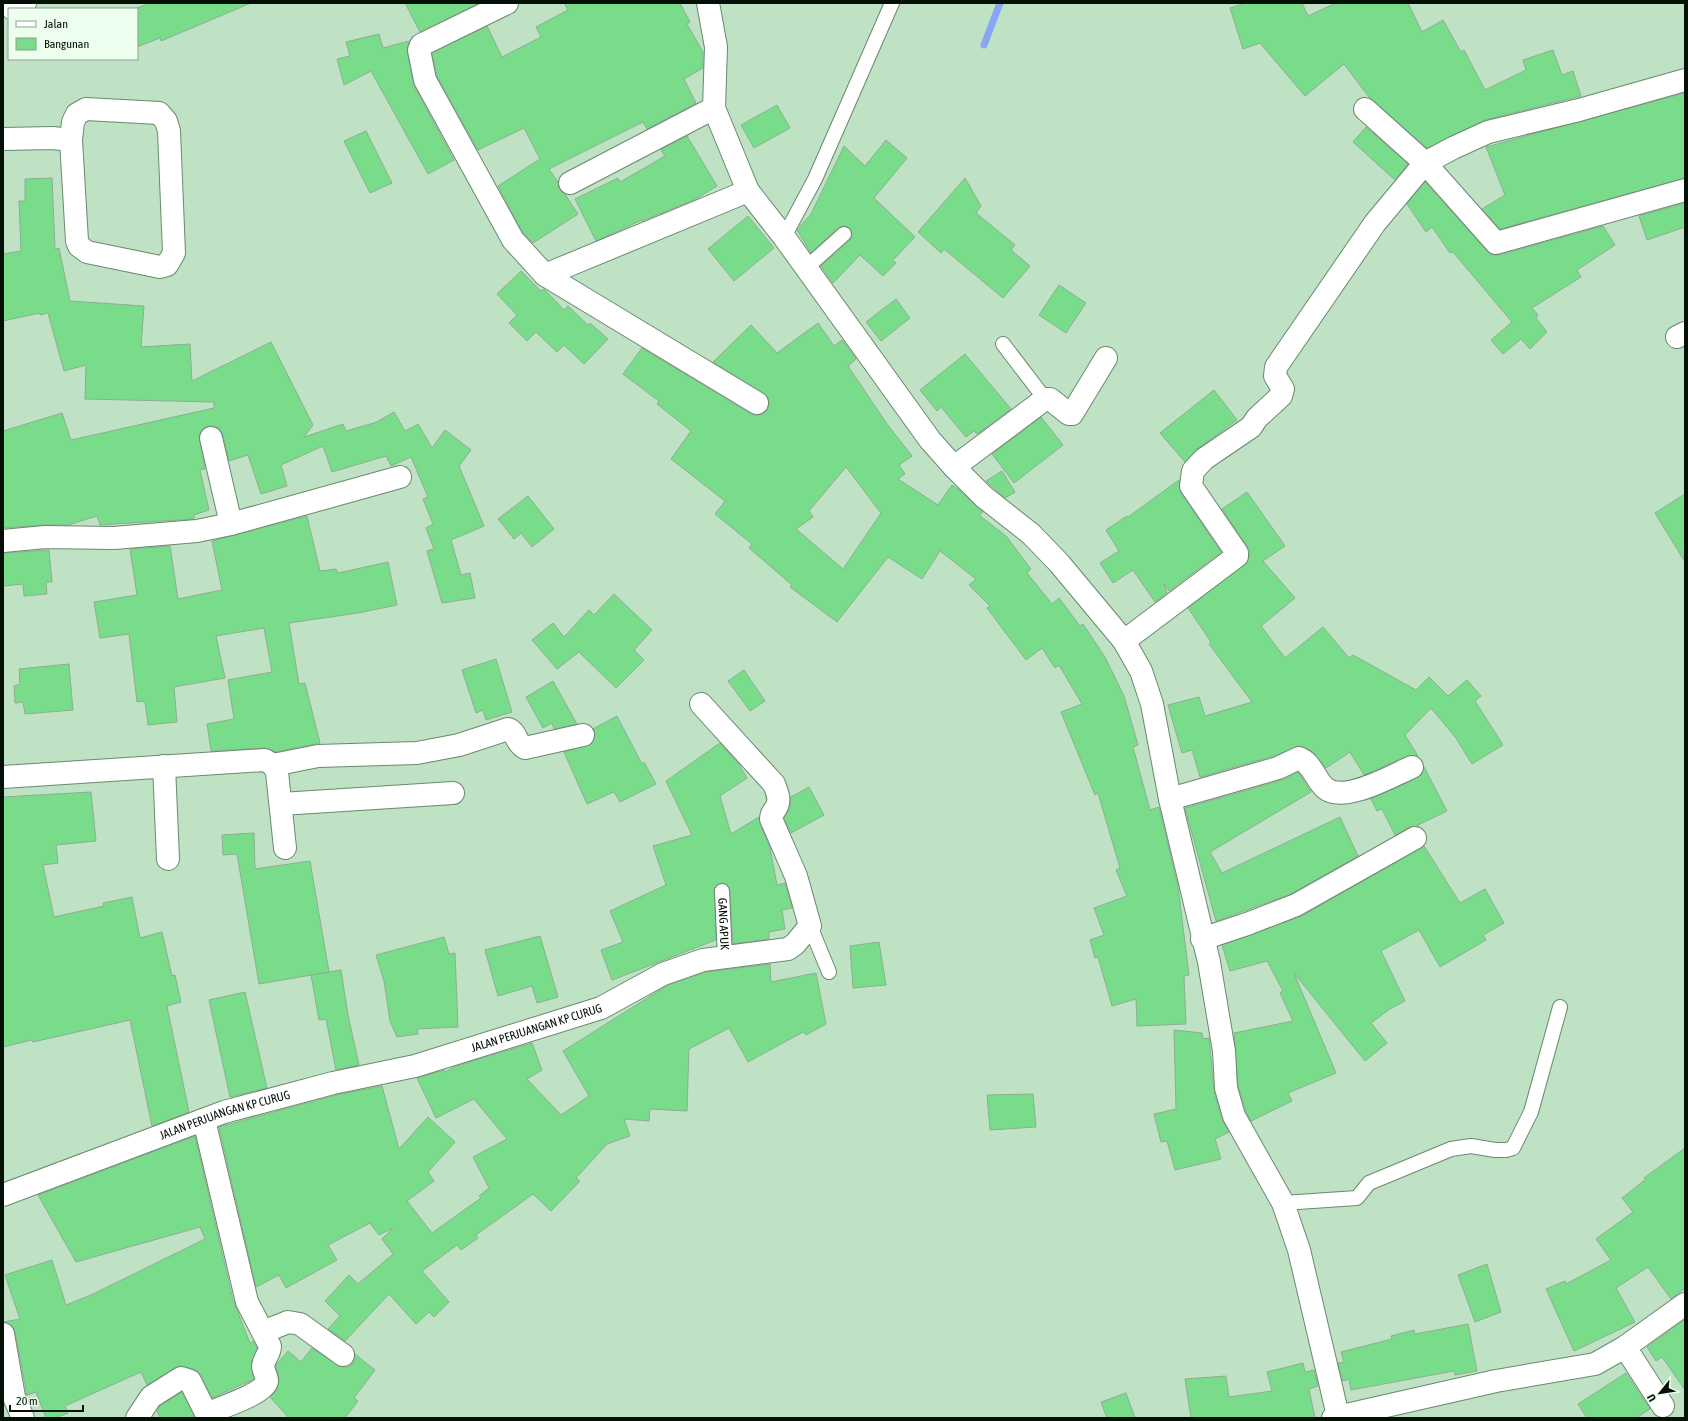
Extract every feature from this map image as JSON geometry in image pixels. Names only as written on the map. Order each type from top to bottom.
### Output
[{"type":"street","points":[[15,8],[25,3]]},
{"type":"street","points":[[507,3],[421,45],[419,50],[420,64],[425,80],[513,240],[545,275],[757,403]]},
{"type":"street","points":[[708,3],[716,47],[714,108],[748,191],[784,237],[930,440],[954,467],[984,496],[1031,534],[1059,563],[1124,640],[1141,671],[1152,704],[1170,799],[1202,939],[1209,962],[1224,1051],[1226,1088],[1229,1103],[1234,1116],[1279,1195],[1299,1250],[1317,1328],[1340,1416],[1496,1381],[1575,1369],[1595,1364],[1625,1347],[1685,1304]]},
{"type":"street","points":[[1124,640],[1237,556],[1237,553],[1191,486],[1194,471],[1204,459],[1254,422],[1283,393],[1283,389],[1275,376],[1276,368],[1375,223],[1425,163],[1488,132],[1580,110],[1685,80]]},
{"type":"street","points":[[570,183],[714,108]]},
{"type":"street","points":[[1365,109],[1425,163],[1496,243],[1685,190]]},
{"type":"street","points":[[86,110],[159,113],[166,121],[169,131],[174,253],[171,261],[167,265],[160,267],[87,252],[79,246],[77,241],[70,140],[73,122],[77,114],[86,110]]},
{"type":"street","points":[[3,139],[52,138],[70,140]]},
{"type":"street","points":[[545,275],[748,191]]},
{"type":"street","points":[[954,467],[1045,399],[1050,399],[1068,414],[1072,414],[1106,358]]},
{"type":"street","points":[[211,438],[231,524]]},
{"type":"street","points":[[3,541],[45,538],[114,538],[197,531],[231,524],[400,477]]},
{"type":"street","points":[[701,704],[774,784],[779,798],[777,807],[771,814],[771,819],[796,876],[810,926]]},
{"type":"street","points":[[273,765],[318,756],[417,753],[459,744],[508,729],[513,731],[519,743],[525,748],[583,735]]},
{"type":"street","points":[[1170,799],[1278,768],[1299,758],[1305,762],[1325,788],[1334,792],[1345,792],[1368,787],[1412,767]]},
{"type":"street","points":[[3,777],[265,760],[273,765],[277,772],[285,848]]},
{"type":"street","points":[[164,766],[168,859]]},
{"type":"street","points":[[280,804],[453,793]]},
{"type":"street","points":[[1202,939],[1247,924],[1296,905],[1415,838]]},
{"type":"street","name":"JALAN PERJUANGAN KP CURUG","points":[[3,1195],[224,1112],[296,1093],[415,1066],[601,1008],[663,974],[703,960],[788,949],[795,944],[810,926]]},
{"type":"street","points":[[137,1418],[151,1397],[181,1378],[190,1381],[205,1411],[208,1413],[257,1392],[265,1385],[267,1380],[263,1367],[265,1359],[270,1352],[270,1346],[247,1302],[204,1120]]},
{"type":"street","points":[[263,1332],[288,1322],[300,1324],[343,1355]]},
{"type":"street","points":[[3,1334],[14,1398],[22,1418]]},
{"type":"street","points":[[1625,1347],[1663,1406]]},
{"type":"lane","points":[[784,237],[815,179],[892,3]]},
{"type":"lane","points":[[806,268],[844,234]]},
{"type":"lane","points":[[1003,344],[1045,399]]},
{"type":"lane","name":"GANG APUK","points":[[722,891],[725,958]]},
{"type":"lane","points":[[810,926],[829,972]]},
{"type":"lane","points":[[1279,1195],[1357,1198],[1370,1183],[1451,1149],[1471,1146],[1495,1150],[1506,1150],[1513,1148],[1531,1112],[1560,1007]]},
{"type":"building","points":[[150,3],[251,3],[161,41],[160,38],[138,47],[137,8]]},
{"type":"building","points":[[405,3],[476,3],[477,4],[420,32]]},
{"type":"building","points":[[564,3],[680,3],[690,22],[687,24],[703,52],[703,68],[684,79],[696,103],[647,129],[643,122],[549,169],[558,182],[559,189],[565,194],[578,214],[533,243],[523,233],[498,186],[540,159],[524,128],[478,150],[437,76],[432,53],[487,26],[502,57],[541,37],[536,27],[568,10]]},
{"type":"building","points":[[1245,3],[1302,3],[1308,16],[1336,3],[1408,3],[1422,32],[1443,20],[1461,52],[1464,50],[1485,90],[1526,70],[1523,60],[1553,50],[1562,75],[1573,71],[1581,96],[1485,120],[1427,148],[1369,97],[1344,64],[1305,96],[1260,43],[1243,49],[1230,8]]},
{"type":"building","points":[[379,34],[383,48],[409,41],[407,52],[414,86],[454,160],[428,174],[371,71],[344,85],[337,59],[350,56],[346,42]]},
{"type":"building","points":[[1685,93],[1685,178],[1500,229],[1482,209],[1505,195],[1486,147]]},
{"type":"building","points":[[777,105],[790,128],[754,148],[741,125]]},
{"type":"building","points":[[1366,127],[1408,164],[1395,180],[1353,142]]},
{"type":"building","points":[[366,131],[392,183],[370,193],[344,141]]},
{"type":"building","points":[[687,136],[717,186],[694,200],[642,220],[596,241],[575,199],[618,178],[620,182],[665,156],[661,150]]},
{"type":"building","points":[[886,140],[907,158],[874,198],[915,237],[893,260],[896,263],[883,276],[860,255],[833,283],[821,266],[850,240],[852,236],[851,229],[846,226],[839,227],[811,253],[797,230],[811,214],[844,146],[865,166]]},
{"type":"building","points":[[52,178],[55,249],[59,248],[70,301],[144,306],[141,347],[190,344],[192,381],[271,342],[313,425],[304,437],[343,424],[346,431],[377,422],[394,412],[405,431],[418,424],[432,448],[445,430],[471,450],[459,466],[484,526],[451,540],[461,575],[470,573],[475,598],[442,603],[427,551],[434,549],[426,528],[433,524],[423,499],[428,497],[411,457],[391,466],[386,456],[332,472],[323,446],[281,465],[287,486],[261,494],[248,455],[229,461],[223,435],[220,429],[214,426],[208,426],[203,429],[199,435],[205,469],[200,470],[209,510],[194,515],[194,519],[100,525],[97,516],[68,525],[3,528],[3,431],[62,413],[71,440],[214,408],[214,402],[85,399],[86,365],[64,371],[48,313],[40,315],[40,313],[3,321],[3,254],[21,251],[19,201],[25,201],[25,179]]},
{"type":"building","points":[[965,178],[981,206],[976,213],[1015,245],[1011,250],[1030,266],[1003,298],[944,249],[941,253],[918,232]]},
{"type":"building","points":[[1425,182],[1492,255],[1499,255],[1603,226],[1615,245],[1577,270],[1581,277],[1532,308],[1538,315],[1536,318],[1547,332],[1530,349],[1521,339],[1503,354],[1491,340],[1512,322],[1453,252],[1450,253],[1432,227],[1426,232],[1407,204]]},
{"type":"building","points":[[1685,203],[1685,227],[1647,240],[1639,216]]},
{"type":"building","points":[[748,216],[774,248],[734,281],[708,249]]},
{"type":"building","points":[[521,271],[541,291],[544,289],[564,310],[568,306],[588,325],[590,323],[608,339],[584,364],[564,345],[557,352],[536,332],[527,341],[509,323],[517,315],[497,294]]},
{"type":"building","points":[[1059,285],[1086,303],[1066,333],[1039,315]]},
{"type":"building","points":[[896,299],[910,318],[881,341],[866,322]]},
{"type":"building","points":[[818,323],[834,346],[842,340],[856,359],[848,366],[887,424],[912,456],[899,465],[905,474],[898,479],[938,505],[952,485],[959,490],[983,512],[979,515],[1006,536],[1031,569],[1027,573],[1052,604],[1059,598],[1080,626],[1083,624],[1105,657],[1124,696],[1138,745],[1133,747],[1150,810],[1159,807],[1178,887],[1189,975],[1184,976],[1186,1024],[1137,1026],[1136,999],[1112,1006],[1098,957],[1095,958],[1090,940],[1104,935],[1094,908],[1127,896],[1116,870],[1120,868],[1098,793],[1095,795],[1061,712],[1082,704],[1059,665],[1055,668],[1042,648],[1026,660],[987,608],[990,606],[969,585],[976,579],[940,551],[922,579],[888,557],[837,622],[790,587],[792,585],[749,548],[752,544],[715,514],[725,501],[671,459],[691,431],[657,404],[659,401],[623,374],[642,348],[751,414],[756,415],[763,414],[768,409],[768,397],[713,362],[751,325],[777,353]],"holes":[[[846,467],[881,513],[843,569],[796,529],[813,517],[809,511]]]},
{"type":"building","points":[[965,354],[1011,409],[977,434],[974,431],[966,437],[941,407],[937,411],[920,390]]},
{"type":"building","points":[[1214,390],[1237,420],[1197,449],[1185,462],[1160,433]]},
{"type":"building","points":[[1041,417],[1063,445],[1014,483],[992,454]]},
{"type":"building","points":[[1002,471],[1015,492],[1005,498],[986,481]]},
{"type":"building","points":[[1179,480],[1181,493],[1221,552],[1169,591],[1164,584],[1167,593],[1155,602],[1133,570],[1113,583],[1100,563],[1119,551],[1106,530],[1127,516],[1128,517]]},
{"type":"building","points":[[1247,492],[1285,546],[1263,561],[1295,598],[1261,626],[1285,658],[1323,627],[1349,658],[1353,655],[1416,690],[1429,677],[1448,696],[1467,680],[1481,696],[1475,701],[1503,745],[1472,764],[1456,738],[1431,708],[1405,735],[1418,756],[1407,756],[1364,775],[1350,752],[1326,768],[1312,751],[1299,746],[1274,756],[1200,777],[1192,750],[1182,753],[1168,705],[1199,697],[1205,716],[1252,702],[1209,644],[1211,642],[1188,608],[1248,561],[1250,553],[1247,546],[1222,509]]},
{"type":"building","points":[[1685,494],[1685,562],[1655,513]]},
{"type":"building","points":[[528,496],[554,529],[532,547],[521,533],[514,539],[498,519]]},
{"type":"building","points":[[307,516],[320,571],[336,569],[338,573],[388,562],[397,605],[358,613],[289,623],[299,684],[305,683],[320,743],[275,752],[264,748],[211,751],[207,724],[234,719],[228,680],[272,672],[264,628],[216,636],[225,678],[174,687],[177,722],[148,725],[145,701],[137,702],[129,634],[100,638],[94,602],[137,595],[130,549],[170,546],[178,599],[222,590],[212,541]]},
{"type":"building","points":[[49,550],[52,582],[46,582],[47,594],[24,596],[23,584],[3,586],[3,553]]},
{"type":"building","points":[[614,594],[652,630],[634,650],[644,660],[616,688],[579,652],[557,669],[532,640],[553,623],[564,637],[589,610],[594,615]]},
{"type":"building","points":[[496,659],[512,712],[486,720],[483,710],[476,713],[462,670]]},
{"type":"building","points":[[69,664],[73,710],[25,714],[23,702],[15,703],[14,686],[20,684],[19,669]]},
{"type":"building","points":[[744,670],[765,701],[750,711],[728,681]]},
{"type":"building","points":[[553,681],[577,724],[554,729],[552,723],[543,728],[526,697]]},
{"type":"building","points":[[617,716],[642,764],[644,762],[656,784],[620,802],[614,792],[587,804],[564,752],[591,744],[595,738],[593,729]]},
{"type":"building","points":[[720,743],[738,763],[747,778],[720,796],[731,834],[759,817],[760,824],[770,848],[777,885],[785,883],[792,908],[782,910],[785,929],[769,932],[769,939],[733,944],[730,890],[726,884],[721,883],[715,887],[714,891],[716,940],[612,980],[601,950],[623,942],[610,911],[666,885],[653,846],[692,835],[666,781]]},
{"type":"building","points":[[1424,767],[1447,811],[1418,825],[1419,827],[1409,827],[1395,835],[1382,809],[1377,811],[1371,799],[1417,778],[1422,774]]},
{"type":"building","points":[[1298,772],[1311,792],[1210,852],[1222,873],[1340,817],[1358,856],[1291,894],[1216,921],[1185,808],[1282,780]]},
{"type":"building","points":[[809,787],[824,815],[791,833],[784,818],[790,808],[791,797]]},
{"type":"building","points":[[91,792],[96,841],[56,845],[58,863],[43,865],[54,917],[104,906],[103,903],[132,897],[140,938],[162,932],[172,976],[175,975],[181,1002],[167,1006],[189,1112],[152,1126],[130,1020],[33,1042],[32,1040],[3,1047],[3,797]]},
{"type":"building","points":[[254,833],[255,869],[310,861],[329,972],[259,984],[237,854],[223,855],[222,835]]},
{"type":"building","points":[[1424,846],[1460,903],[1485,889],[1504,923],[1483,935],[1486,940],[1440,967],[1419,930],[1381,951],[1405,1001],[1390,1009],[1371,1023],[1387,1043],[1365,1061],[1294,973],[1336,1073],[1288,1093],[1292,1101],[1251,1121],[1246,1111],[1238,1086],[1234,1033],[1293,1021],[1280,993],[1283,991],[1267,961],[1230,971],[1222,945],[1302,916]]},
{"type":"building","points":[[540,936],[558,997],[537,1003],[532,986],[498,996],[485,950]]},
{"type":"building","points":[[444,937],[449,954],[455,953],[458,1027],[417,1029],[418,1034],[397,1037],[390,1021],[384,981],[376,955]]},
{"type":"building","points":[[879,942],[886,985],[853,988],[850,946]]},
{"type":"building","points":[[770,964],[771,982],[816,973],[826,1024],[806,1035],[803,1032],[748,1062],[729,1028],[689,1049],[687,1111],[650,1109],[649,1121],[624,1119],[630,1136],[607,1144],[576,1178],[580,1181],[551,1211],[533,1194],[476,1235],[478,1238],[461,1250],[457,1245],[422,1271],[449,1302],[434,1317],[429,1312],[416,1324],[389,1294],[345,1341],[328,1329],[340,1316],[325,1301],[349,1275],[358,1284],[393,1254],[382,1239],[393,1228],[379,1235],[370,1223],[328,1245],[337,1260],[286,1288],[279,1275],[256,1287],[219,1127],[336,1095],[382,1086],[399,1149],[428,1117],[455,1142],[428,1172],[434,1181],[407,1201],[432,1233],[481,1198],[479,1196],[489,1188],[473,1157],[507,1139],[474,1099],[436,1118],[417,1078],[444,1070],[445,1072],[456,1066],[532,1043],[542,1070],[527,1079],[561,1115],[589,1096],[563,1051],[668,985],[706,972]]},
{"type":"building","points":[[341,970],[348,1015],[359,1065],[336,1070],[326,1019],[319,1020],[311,975]]},
{"type":"building","points":[[245,992],[267,1088],[230,1097],[209,1000]]},
{"type":"building","points":[[1174,1030],[1202,1033],[1203,1039],[1209,1038],[1214,1091],[1222,1120],[1229,1132],[1215,1139],[1221,1159],[1175,1170],[1167,1141],[1161,1142],[1154,1114],[1176,1109]]},
{"type":"building","points":[[1033,1094],[1036,1127],[990,1130],[987,1095]]},
{"type":"building","points":[[195,1136],[233,1300],[250,1343],[253,1341],[257,1348],[251,1364],[254,1379],[212,1398],[201,1375],[194,1369],[179,1366],[147,1385],[141,1372],[65,1406],[68,1413],[55,1418],[46,1418],[36,1392],[27,1395],[15,1331],[12,1326],[3,1322],[20,1319],[5,1275],[52,1260],[66,1305],[91,1295],[205,1239],[200,1227],[76,1262],[38,1195]]},
{"type":"building","points":[[1685,1148],[1685,1288],[1671,1299],[1648,1267],[1616,1288],[1635,1322],[1574,1351],[1546,1289],[1565,1281],[1566,1284],[1611,1260],[1596,1239],[1633,1212],[1622,1198],[1646,1179],[1644,1178]]},
{"type":"building","points":[[1487,1264],[1501,1312],[1475,1322],[1458,1275]]},
{"type":"building","points":[[1685,1319],[1685,1390],[1662,1357],[1656,1361],[1647,1347]]},
{"type":"building","points":[[1468,1324],[1477,1371],[1455,1375],[1454,1371],[1351,1390],[1349,1379],[1343,1381],[1338,1363],[1344,1362],[1341,1352],[1392,1339],[1391,1336],[1414,1330],[1415,1334]]},
{"type":"building","points":[[312,1348],[341,1367],[348,1367],[353,1363],[355,1354],[375,1370],[354,1398],[358,1401],[345,1418],[289,1418],[270,1397],[276,1391],[279,1380],[276,1365],[288,1351],[301,1362]]},
{"type":"building","points":[[1303,1363],[1305,1372],[1314,1370],[1318,1386],[1309,1389],[1315,1418],[1191,1418],[1185,1379],[1226,1376],[1229,1397],[1272,1391],[1267,1372]]},
{"type":"building","points":[[1626,1373],[1650,1409],[1636,1418],[1587,1418],[1578,1404]]},
{"type":"building","points":[[182,1392],[195,1418],[160,1418],[157,1411],[160,1406]]},
{"type":"building","points":[[1126,1393],[1135,1418],[1107,1418],[1101,1402]]},
{"type":"waterway","points":[[984,45],[1000,3]]}]
